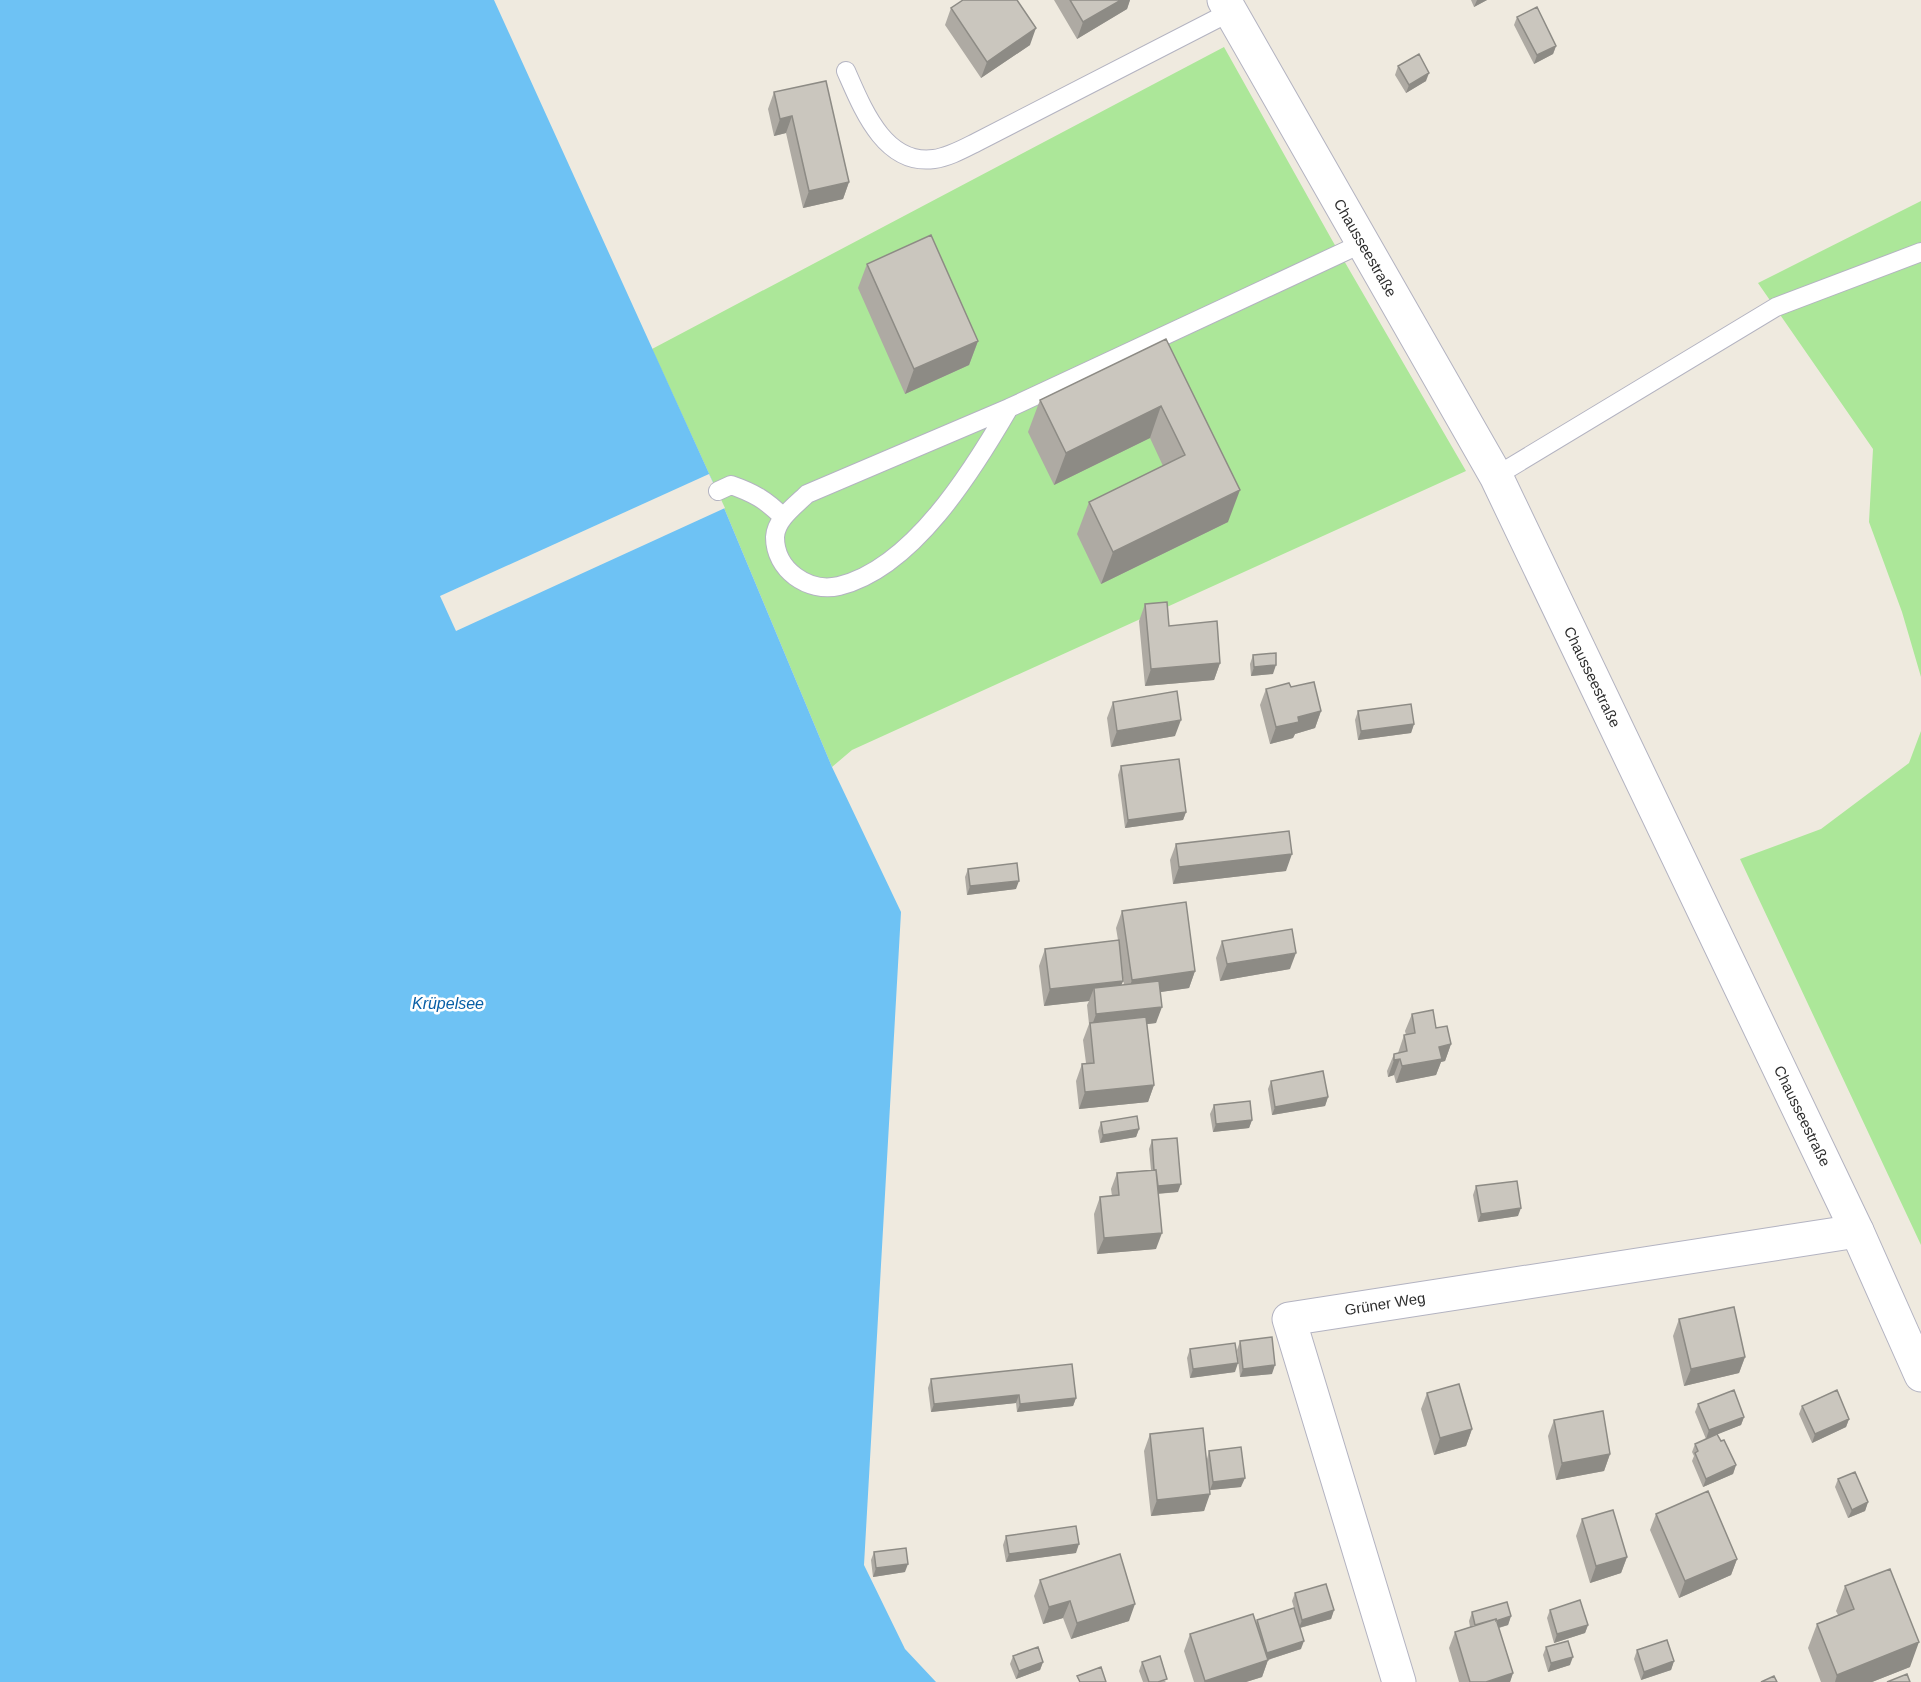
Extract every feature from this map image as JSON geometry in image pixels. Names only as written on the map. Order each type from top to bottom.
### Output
[{"type":"main road","name":"Chausseestraße","points":[[1227,6],[1496,476],[1857,1231],[1921,1375]]},
{"type":"main road","name":"Grüner Weg","points":[[1399,1682],[1289,1319],[1857,1231]]},
{"type":"lane","points":[[846,72],[867,117],[887,143],[909,157],[933,160],[958,152],[1227,6]]},
{"type":"lane","points":[[1009,408],[949,501],[912,544],[886,563],[838,586],[817,586],[792,575],[781,560],[775,536],[783,517],[807,494],[1009,408],[1363,243]]},
{"type":"lane","points":[[1496,476],[1776,307],[1921,252]]},
{"type":"lane","points":[[718,491],[731,485],[747,490],[765,500],[783,517]]},
{"type":"green space","points":[[1224,47],[1332,240],[1466,471],[852,750],[832,767],[717,491],[652,349]]},
{"type":"green space","points":[[1921,201],[1921,677],[1902,612],[1869,522],[1873,449],[1758,283]]},
{"type":"green space","points":[[1921,731],[1921,1245],[1740,859],[1821,829],[1909,763]]},
{"type":"water","name":"Krüpelsee","points":[[0,0],[494,0],[717,491],[832,767],[901,912],[864,1565],[905,1649],[936,1682],[0,1682]]},
{"type":"pier","points":[[709,474],[725,508],[456,631],[440,596]]},
{"type":"building","points":[[963,0],[1017,0],[1036,28],[987,62],[951,8]]},
{"type":"building","points":[[1070,0],[1121,0],[1083,22]]},
{"type":"building","points":[[1537,7],[1556,46],[1537,55],[1517,17]]},
{"type":"building","points":[[1419,54],[1429,73],[1409,85],[1398,66]]},
{"type":"building","points":[[826,81],[849,182],[809,191],[792,116],[780,119],[774,92]]},
{"type":"building","points":[[931,235],[978,341],[914,369],[867,264]]},
{"type":"building","points":[[1166,339],[1240,490],[1113,552],[1089,502],[1185,455],[1161,406],[1066,453],[1040,400]]},
{"type":"building","points":[[1167,602],[1169,626],[1217,621],[1220,663],[1151,669],[1145,604]]},
{"type":"building","points":[[1276,653],[1276,665],[1254,667],[1253,655]]},
{"type":"building","points":[[1314,682],[1321,711],[1298,717],[1299,722],[1276,727],[1266,689],[1289,683],[1291,687]]},
{"type":"building","points":[[1177,691],[1181,720],[1117,731],[1113,702]]},
{"type":"building","points":[[1411,704],[1414,724],[1361,731],[1358,711]]},
{"type":"building","points":[[1179,759],[1186,812],[1128,820],[1121,766]]},
{"type":"building","points":[[1289,831],[1292,854],[1179,867],[1176,844]]},
{"type":"building","points":[[1017,863],[1019,881],[970,886],[968,869]]},
{"type":"building","points":[[1186,902],[1195,971],[1132,980],[1122,911]]},
{"type":"building","points":[[1292,929],[1296,953],[1227,964],[1222,941]]},
{"type":"building","points":[[1119,940],[1123,981],[1050,989],[1045,949]]},
{"type":"building","points":[[1159,981],[1162,1007],[1096,1014],[1094,988]]},
{"type":"building","points":[[1433,1010],[1436,1028],[1447,1026],[1451,1044],[1439,1047],[1442,1059],[1402,1066],[1400,1059],[1394,1060],[1394,1054],[1407,1051],[1404,1035],[1415,1033],[1412,1014]]},
{"type":"building","points":[[1146,1017],[1154,1085],[1085,1092],[1082,1064],[1094,1063],[1090,1023]]},
{"type":"building","points":[[1323,1071],[1328,1097],[1275,1107],[1271,1081]]},
{"type":"building","points":[[1250,1101],[1252,1120],[1216,1124],[1214,1105]]},
{"type":"building","points":[[1137,1116],[1139,1129],[1103,1135],[1101,1122]]},
{"type":"building","points":[[1177,1138],[1181,1184],[1158,1186],[1156,1170],[1154,1170],[1152,1140]]},
{"type":"building","points":[[1156,1170],[1162,1233],[1104,1238],[1100,1197],[1119,1195],[1117,1173]]},
{"type":"building","points":[[1517,1181],[1521,1208],[1481,1214],[1476,1186]]},
{"type":"building","points":[[1734,1307],[1745,1357],[1691,1369],[1679,1319]]},
{"type":"building","points":[[1272,1337],[1275,1365],[1243,1369],[1240,1341]]},
{"type":"building","points":[[1235,1343],[1238,1363],[1193,1369],[1190,1349]]},
{"type":"building","points":[[1072,1364],[1076,1398],[1020,1404],[1019,1395],[934,1404],[931,1379]]},
{"type":"building","points":[[1459,1384],[1472,1429],[1440,1438],[1427,1393]]},
{"type":"building","points":[[1734,1390],[1744,1417],[1709,1430],[1698,1404]]},
{"type":"building","points":[[1837,1390],[1849,1419],[1815,1434],[1802,1406]]},
{"type":"building","points":[[1603,1411],[1610,1454],[1562,1463],[1554,1420]]},
{"type":"building","points":[[1203,1428],[1210,1494],[1157,1500],[1150,1434]]},
{"type":"building","points":[[1717,1434],[1721,1441],[1724,1440],[1736,1465],[1706,1479],[1695,1453],[1698,1451],[1695,1444]]},
{"type":"building","points":[[1241,1447],[1245,1478],[1213,1482],[1209,1451]]},
{"type":"building","points":[[1855,1472],[1868,1502],[1852,1510],[1838,1479]]},
{"type":"building","points":[[1708,1491],[1737,1559],[1685,1581],[1656,1514]]},
{"type":"building","points":[[1613,1510],[1627,1557],[1596,1566],[1582,1519]]},
{"type":"building","points":[[1076,1526],[1079,1544],[1009,1554],[1006,1536]]},
{"type":"building","points":[[906,1548],[908,1564],[876,1568],[874,1552]]},
{"type":"building","points":[[1120,1554],[1135,1604],[1077,1623],[1070,1601],[1049,1607],[1040,1580]]},
{"type":"building","points":[[1890,1569],[1919,1642],[1837,1675],[1817,1624],[1854,1609],[1845,1586]]},
{"type":"building","points":[[1326,1584],[1334,1610],[1302,1620],[1295,1593]]},
{"type":"building","points":[[1580,1600],[1588,1625],[1557,1634],[1550,1610]]},
{"type":"building","points":[[1507,1602],[1511,1616],[1475,1625],[1472,1612]]},
{"type":"building","points":[[1294,1608],[1304,1641],[1267,1653],[1257,1620]]},
{"type":"building","points":[[1253,1614],[1268,1660],[1205,1681],[1190,1634]]},
{"type":"building","points":[[1496,1619],[1513,1673],[1486,1682],[1470,1682],[1455,1632]]},
{"type":"building","points":[[1667,1640],[1674,1661],[1644,1672],[1637,1650]]},
{"type":"building","points":[[1568,1641],[1573,1657],[1551,1663],[1546,1647]]},
{"type":"building","points":[[1038,1647],[1043,1662],[1019,1671],[1013,1656]]},
{"type":"building","points":[[1160,1656],[1167,1679],[1149,1682],[1142,1662]]},
{"type":"building","points":[[1101,1667],[1106,1682],[1080,1682],[1077,1676]]},
{"type":"building","points":[[1907,1674],[1910,1682],[1887,1682]]},
{"type":"building","points":[[1774,1676],[1777,1682],[1761,1682]]}]
